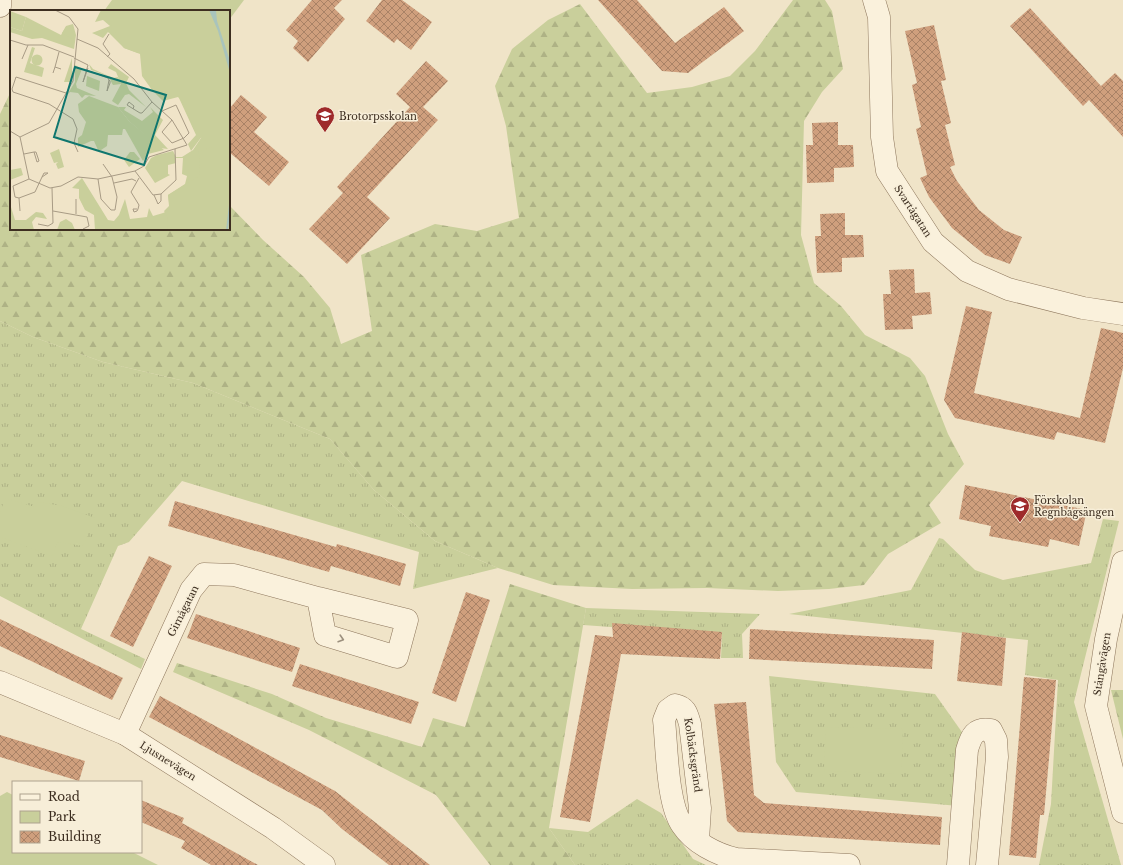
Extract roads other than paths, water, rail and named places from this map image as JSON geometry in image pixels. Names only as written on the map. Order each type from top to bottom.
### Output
[{"type":"street","points":[[0,0],[0,6]]},
{"type":"street","name":"Svartågatan","points":[[874,0],[879,17],[882,138],[887,171],[933,242],[967,271],[1008,289],[1082,308],[1123,314]]},
{"type":"street","name":"Stångåvägen","points":[[1123,562],[1106,639],[1096,706],[1123,812]]},
{"type":"street","name":"Gimågatan","points":[[125,734],[191,590],[204,574],[234,575],[318,598]]},
{"type":"street","name":"Ljusnevägen","points":[[0,682],[125,734],[273,828],[324,865]]},
{"type":"street","name":"Kolbäcksgränd","points":[[698,840],[700,808],[690,724],[686,712],[682,707],[675,705],[668,710],[664,720],[673,803],[682,825],[698,840],[718,854],[736,859],[849,865]]},
{"type":"street","points":[[958,865],[967,750],[971,736],[977,730],[985,729],[991,730],[996,740],[997,757],[987,865]]},
{"type":"place","name":"Brotorpsskolan","points":[[325,133]]},
{"type":"place","name":"Förskolan Regnbågsängen","points":[[1020,523]]}]
